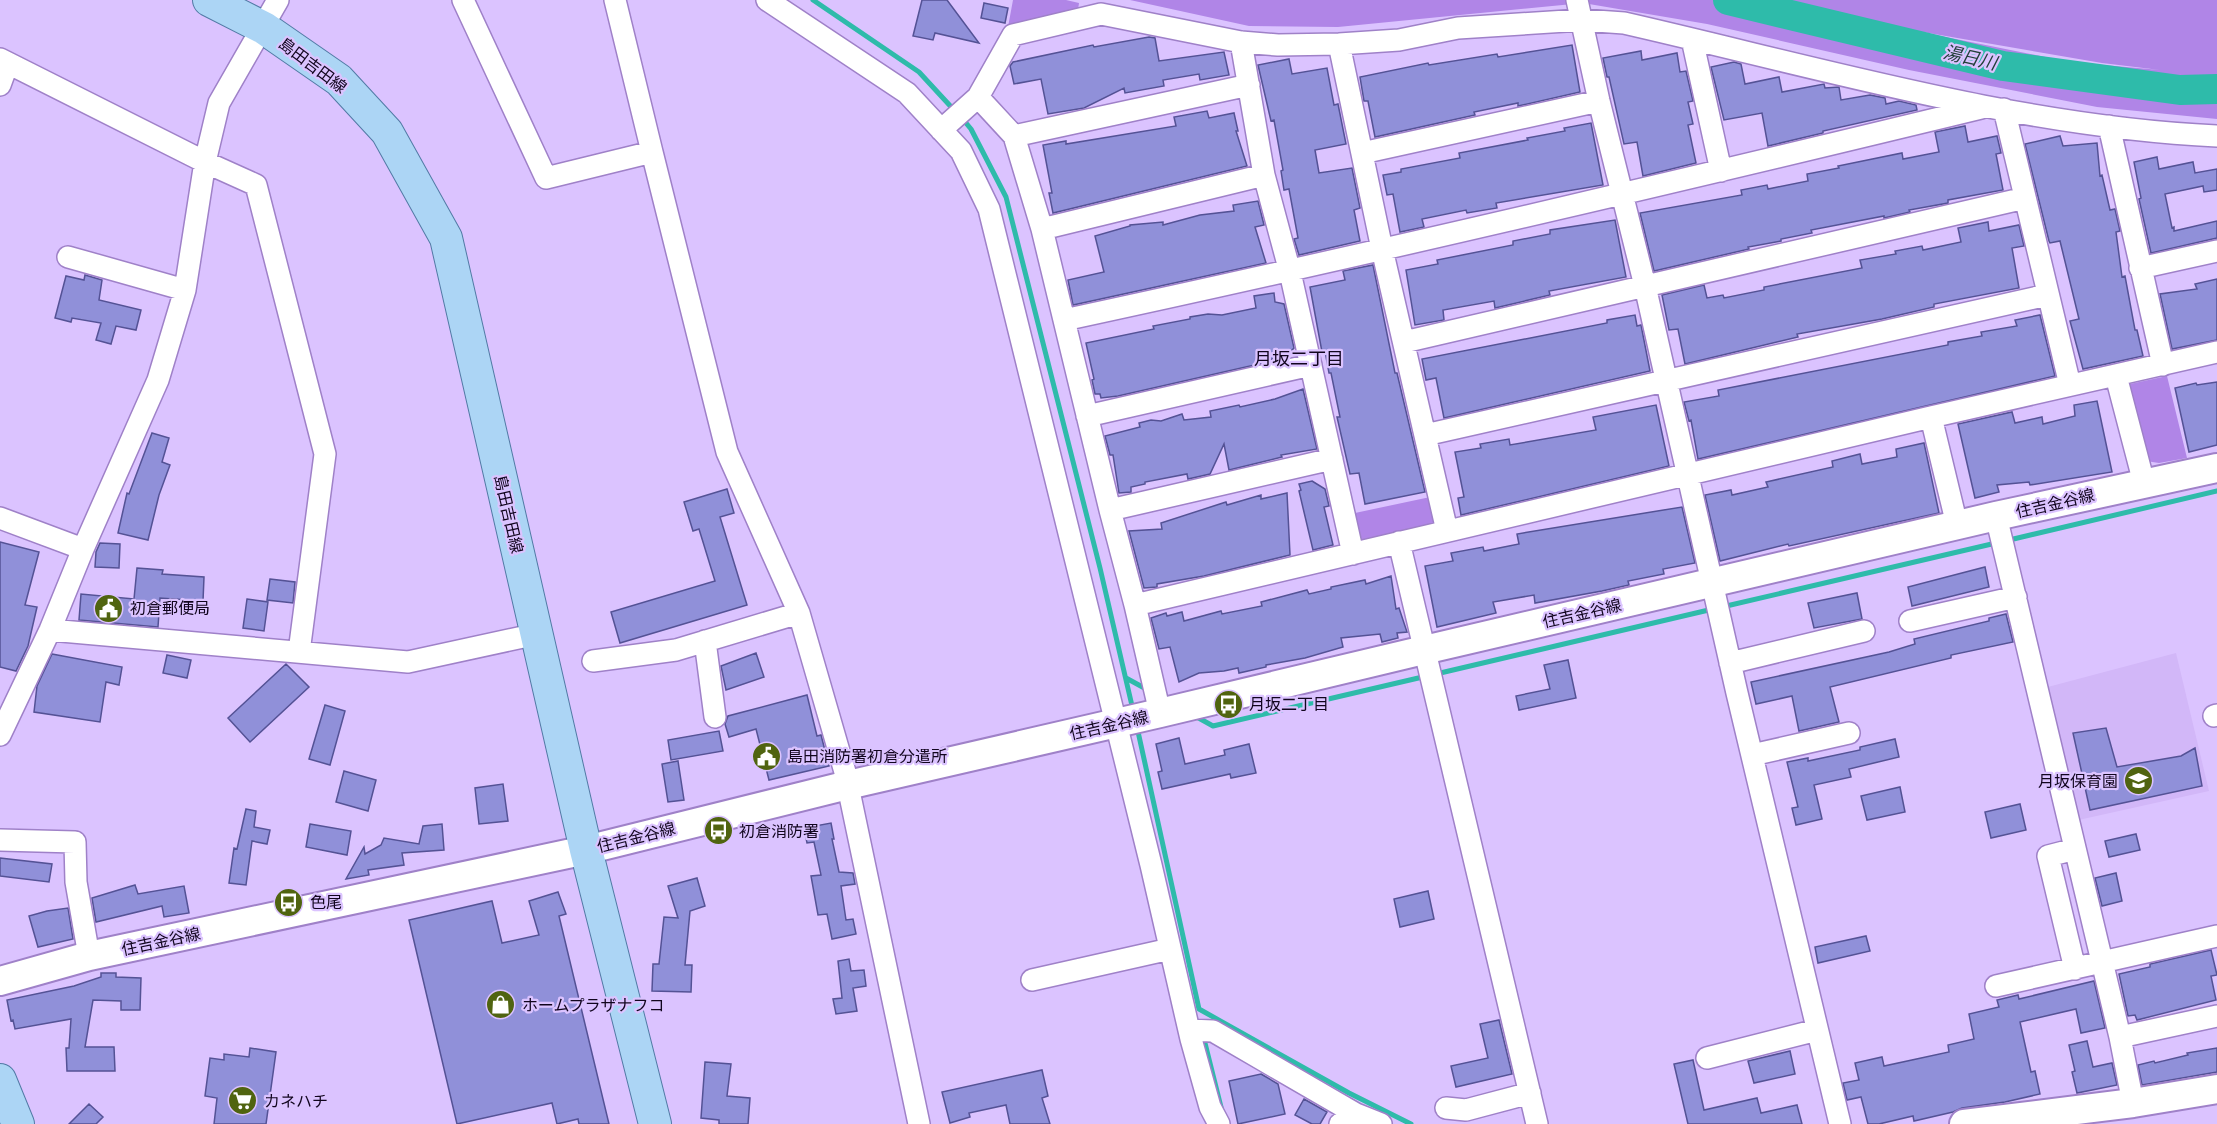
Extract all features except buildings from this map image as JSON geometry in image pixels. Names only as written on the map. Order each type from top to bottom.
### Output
[{"type":"main road","name":"島田吉田線","points":[[209,0],[264,28],[339,80],[387,132],[446,238],[586,850],[655,1124]]},
{"type":"main road","name":"住吉金谷線","points":[[0,981],[89,956],[586,850],[1145,711],[1196,705],[1425,657],[1714,590],[1957,525],[2001,533],[2144,483],[2217,468]]},
{"type":"main road","points":[[0,1080],[18,1124]]},
{"type":"main road","points":[[1964,1124],[2076,1117],[2133,1103],[2217,1089]]},
{"type":"street","points":[[0,735],[5,713],[50,630],[82,549],[158,380],[185,290],[205,162],[219,103],[278,0]]},
{"type":"street","points":[[464,0],[546,178],[652,152]]},
{"type":"street","points":[[615,0],[727,452],[799,613],[848,785],[919,1124]]},
{"type":"street","points":[[767,0],[907,93],[961,152],[989,209],[1145,711]]},
{"type":"street","points":[[941,130],[978,97],[1013,35],[1101,14],[1241,42],[1278,45],[1399,40],[1458,28],[1580,10],[1692,39],[1997,108],[2109,126],[2217,136]]},
{"type":"street","points":[[1580,10],[1599,101],[1645,286],[1730,663],[1840,1124]]},
{"type":"street","points":[[1692,39],[1721,171]]},
{"type":"street","points":[[1241,42],[1264,175],[1290,272],[1353,554]]},
{"type":"street","points":[[1339,44],[1382,249],[1447,531]]},
{"type":"street","points":[[0,84],[4,61],[205,162],[256,185],[325,454],[299,652]]},
{"type":"street","points":[[1014,136],[1249,85]]},
{"type":"street","points":[[978,97],[1014,136],[1042,229],[1135,605],[1170,949],[1210,1107],[1219,1124]]},
{"type":"street","points":[[1362,153],[1599,101]]},
{"type":"street","points":[[1064,320],[1290,272],[1997,108]]},
{"type":"street","points":[[1997,108],[2025,198],[2070,386]]},
{"type":"street","points":[[2109,126],[2163,365]]},
{"type":"street","points":[[1042,229],[1264,175]]},
{"type":"street","points":[[1404,342],[2025,198]]},
{"type":"street","points":[[2140,268],[2217,251]]},
{"type":"street","points":[[68,257],[185,290]]},
{"type":"street","points":[[1425,435],[2047,294]]},
{"type":"street","points":[[1135,605],[1930,417],[2217,352]]},
{"type":"street","points":[[1087,416],[1311,365]]},
{"type":"street","points":[[2116,376],[2144,483]]},
{"type":"street","points":[[1930,417],[1957,525]]},
{"type":"street","points":[[1110,510],[1332,459]]},
{"type":"street","points":[[0,518],[82,549]]},
{"type":"street","points":[[2001,533],[2120,1037],[2133,1103]]},
{"type":"street","points":[[1399,542],[1537,1123]]},
{"type":"street","points":[[1910,621],[2016,597]]},
{"type":"street","points":[[593,661],[676,650],[799,613]]},
{"type":"street","points":[[50,630],[408,662],[537,634]]},
{"type":"street","points":[[1730,663],[1864,631]]},
{"type":"street","points":[[705,641],[715,717]]},
{"type":"street","points":[[1752,755],[1849,733]]},
{"type":"street","points":[[0,840],[75,842],[76,882],[89,956]]},
{"type":"street","points":[[2075,849],[2048,856],[2075,969]]},
{"type":"street","points":[[1996,986],[2217,936]]},
{"type":"street","points":[[1032,980],[1170,949]]},
{"type":"street","points":[[2120,1037],[2217,1016]]},
{"type":"street","points":[[1707,1058],[1817,1029]]},
{"type":"street","points":[[1190,1030],[1213,1030],[1348,1119],[1381,1124]]},
{"type":"street","points":[[1446,1108],[1466,1110],[1530,1093]]},
{"type":"shaded area","points":[[1013,0],[1066,0],[1079,3],[1078,10],[1008,27]]},
{"type":"shaded area","points":[[1130,0],[2217,0],[2217,119],[2097,107],[1909,70],[1707,24],[1583,3],[1338,27],[1249,26]],"holes":[[[1911,30],[2102,63],[2160,70],[2070,62]]]},
{"type":"shaded area","points":[[2167,376],[2187,458],[2159,463],[2146,461],[2130,384]]},
{"type":"shaded area","points":[[1435,496],[1442,528],[1362,544],[1355,513]]},
{"type":"shaded area","points":[[2176,653],[2209,791],[2074,821],[2044,688]]},
{"type":"waterway","points":[[813,0],[919,72],[954,110]]},
{"type":"waterway","name":"湯日川","points":[[1728,0],[2003,66],[2180,90],[2217,89]]},
{"type":"waterway","points":[[961,117],[971,129],[1006,197],[1100,568],[1133,710]]},
{"type":"waterway","points":[[2005,541],[2217,491]]},
{"type":"waterway","points":[[1722,607],[1996,543]]},
{"type":"waterway","points":[[1436,674],[1713,609]]},
{"type":"waterway","points":[[1195,716],[1213,726],[1427,676]]},
{"type":"waterway","points":[[1126,678],[1148,690]]},
{"type":"waterway","points":[[1137,727],[1199,1009],[1349,1093],[1411,1124]]},
{"type":"waterway","points":[[1203,1035],[1222,1111]]},
{"type":"place","name":"初倉郵便局","points":[[109,608]]},
{"type":"place","name":"月坂二丁目","points":[[1228,704]]},
{"type":"place","name":"島田消防署初倉分遣所","points":[[766,756]]},
{"type":"place","name":"月坂保育園","points":[[2139,781]]},
{"type":"place","name":"初倉消防署","points":[[718,831]]},
{"type":"place","name":"色尾","points":[[289,902]]},
{"type":"place","name":"ホームプラザナフコ","points":[[501,1005]]},
{"type":"place","name":"カネハチ","points":[[243,1101]]},
{"type":"district","name":"月坂二丁目","points":[[1299,359]]}]
